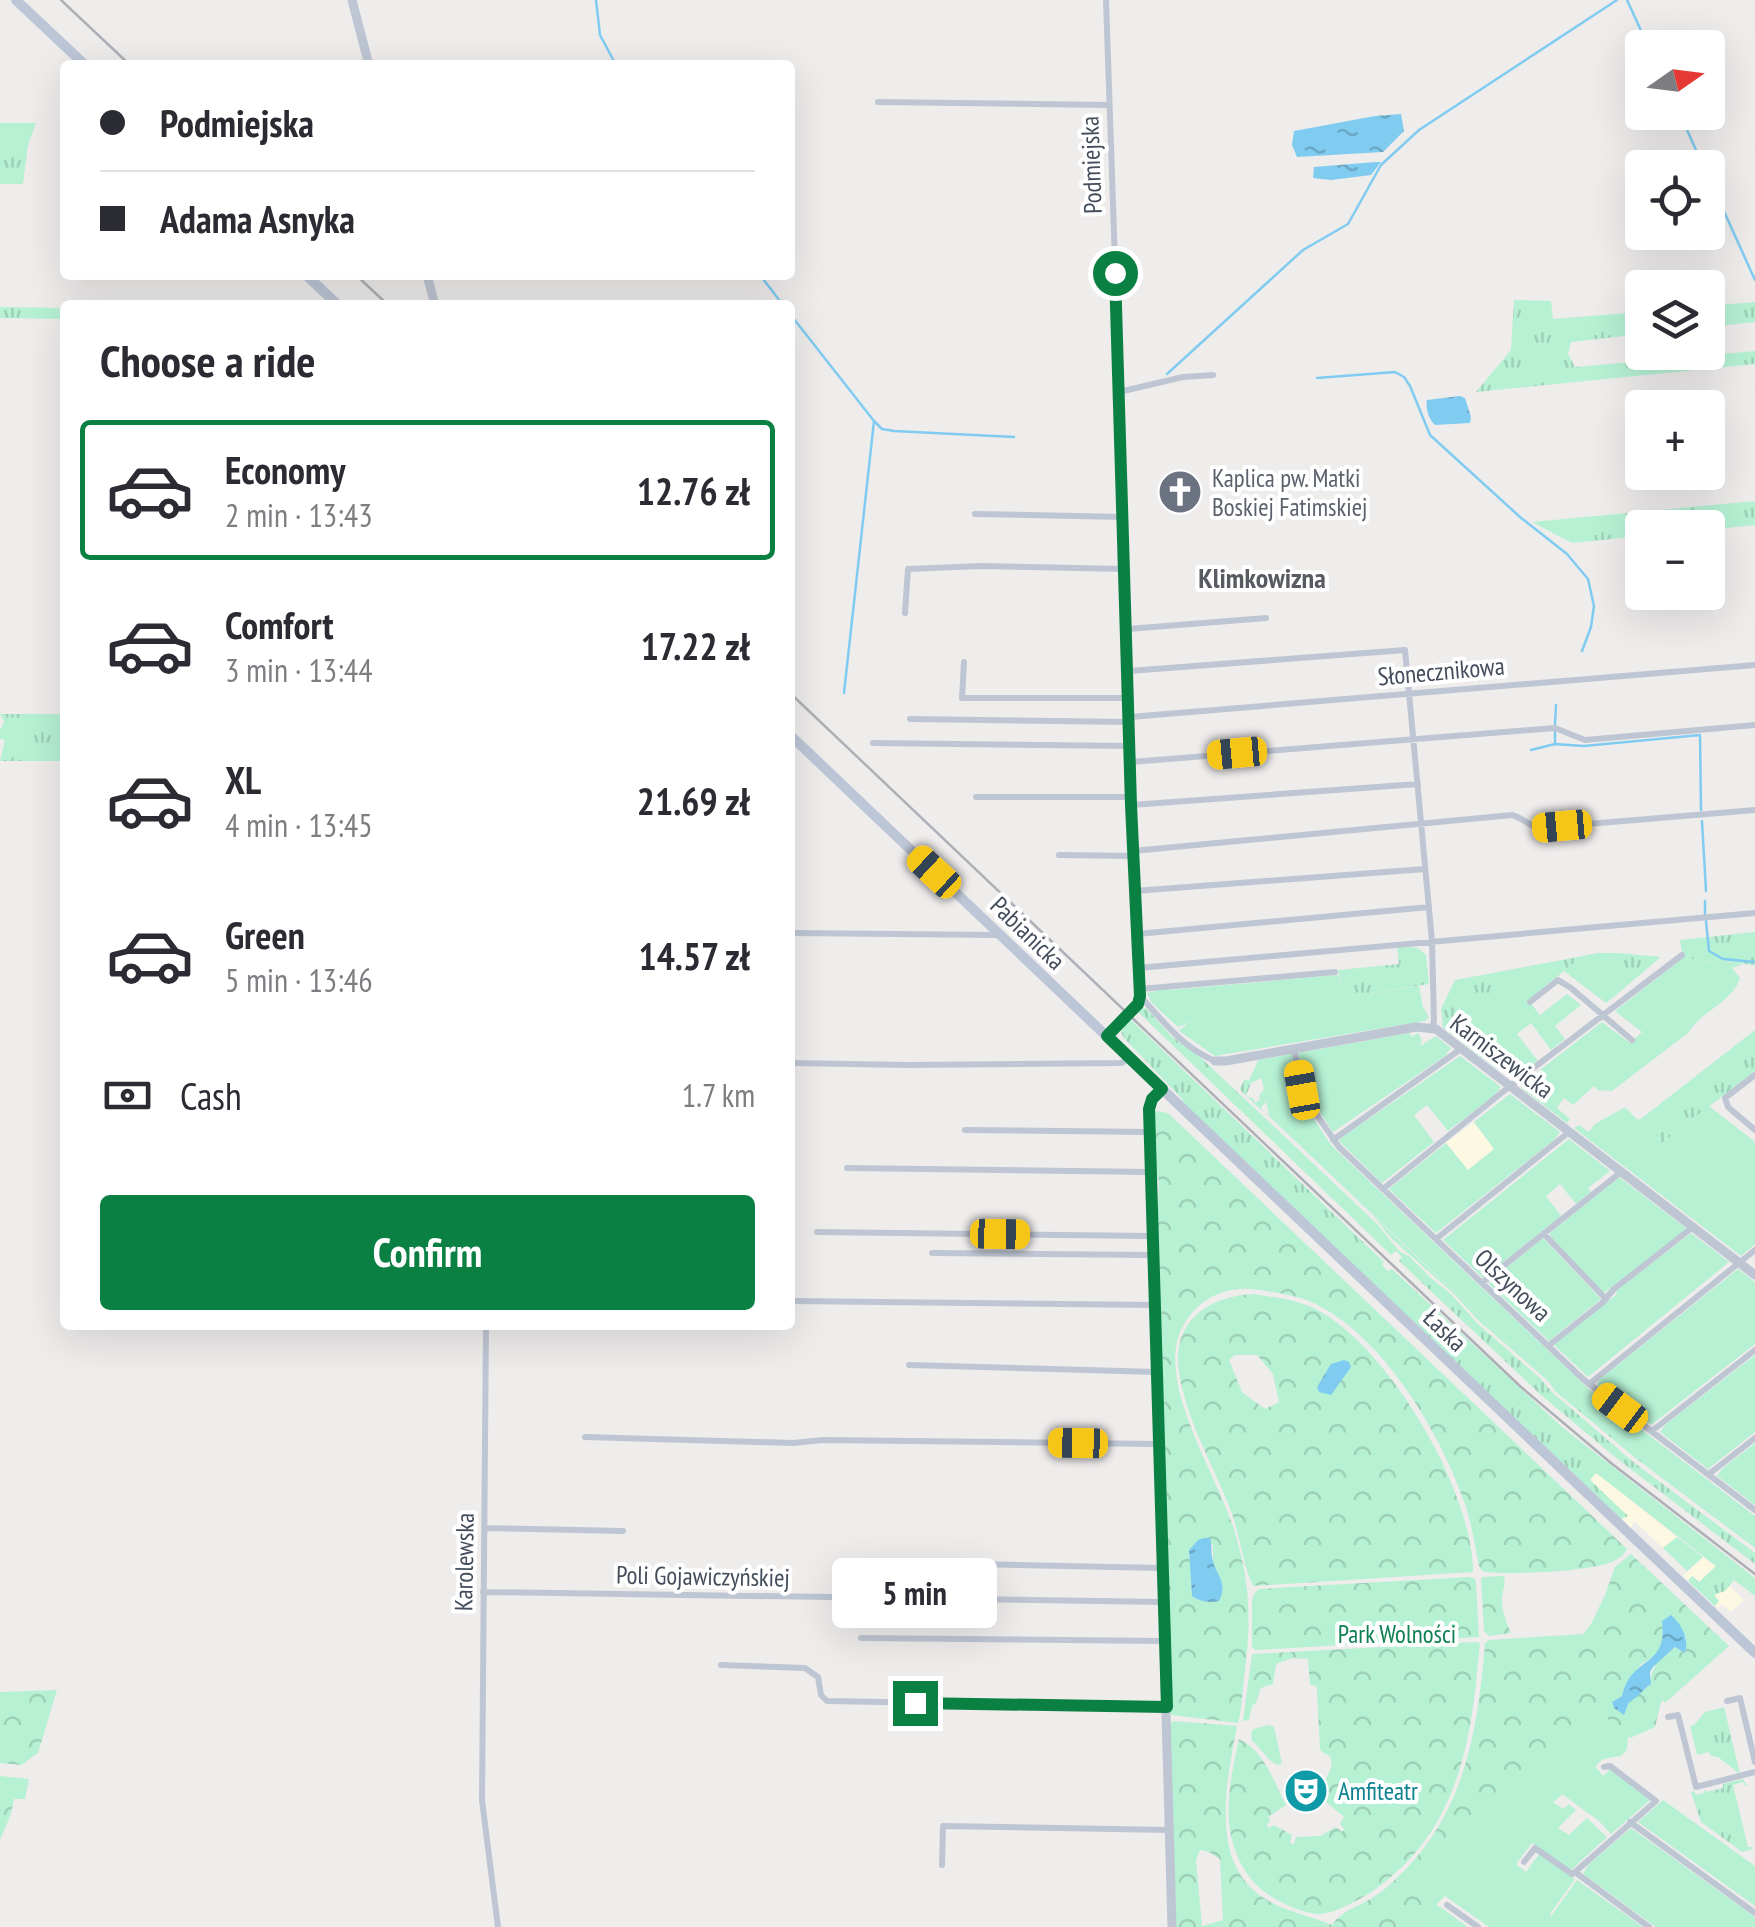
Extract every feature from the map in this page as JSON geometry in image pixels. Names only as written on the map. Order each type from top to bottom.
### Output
[{"type":"main road","points":[[16,0],[80,60]]},
{"type":"main road","points":[[311,280],[333,300]]},
{"type":"main road","name":"Pabianicka","points":[[795,740],[1107,1036]]},
{"type":"main road","name":"Łaska","points":[[1107,1036],[1755,1653]]},
{"type":"street","points":[[352,0],[369,60]]},
{"type":"street","name":"Podmiejska","points":[[1106,0],[1140,992]]},
{"type":"street","points":[[878,102],[1110,105]]},
{"type":"street","points":[[1119,392],[1213,375]]},
{"type":"street","points":[[976,514],[1124,517]]},
{"type":"street","points":[[905,612],[908,568],[1126,569]]},
{"type":"street","points":[[1128,630],[1266,618]]},
{"type":"street","points":[[1129,671],[1406,650],[1432,941],[1432,1028]]},
{"type":"street","points":[[964,662],[962,698],[1130,698]]},
{"type":"street","name":"Słonecznikowa","points":[[910,719],[1130,719],[1755,666]]},
{"type":"street","points":[[1131,762],[1555,728],[1585,740],[1755,725]]},
{"type":"street","points":[[872,743],[1130,746]]},
{"type":"street","points":[[976,797],[1131,801],[1418,784]]},
{"type":"street","points":[[1058,854],[1133,853],[1512,815],[1540,828],[1755,810]]},
{"type":"street","points":[[1135,892],[1426,869]]},
{"type":"street","points":[[1137,934],[1429,906]]},
{"type":"street","points":[[1138,968],[1755,914]]},
{"type":"street","points":[[795,933],[1001,936]]},
{"type":"street","points":[[1383,1189],[1682,955]]},
{"type":"street","points":[[1107,1036],[1138,1004],[1140,992],[1335,972]]},
{"type":"street","points":[[1530,1002],[1558,980],[1632,1040]]},
{"type":"street","name":"Karniszewicka","points":[[1140,992],[1176,1036],[1215,1060],[1410,1028],[1432,1028],[1755,1275]]},
{"type":"street","points":[[1333,1140],[1462,1048]]},
{"type":"street","name":"Olszynowa","points":[[1294,1049],[1303,1095],[1333,1140],[1589,1384],[1755,1510]]},
{"type":"street","points":[[795,1063],[1120,1063],[1130,1059]]},
{"type":"street","points":[[1755,1075],[1725,1098],[1728,1108],[1755,1130]]},
{"type":"street","points":[[1162,1089],[1149,1104],[1172,1927]]},
{"type":"street","points":[[965,1130],[1150,1132]]},
{"type":"street","points":[[1436,1239],[1569,1132]]},
{"type":"street","points":[[847,1168],[1150,1172]]},
{"type":"street","points":[[1482,1283],[1621,1172]]},
{"type":"street","points":[[1548,1346],[1693,1228]]},
{"type":"street","points":[[818,1232],[1152,1236]]},
{"type":"street","points":[[1544,1234],[1606,1298]]},
{"type":"street","points":[[1589,1384],[1755,1250]]},
{"type":"street","points":[[932,1253],[1152,1255]]},
{"type":"street","points":[[795,1300],[1154,1305]]},
{"type":"street","name":"Karolewska","points":[[486,1330],[482,1800],[498,1927]]},
{"type":"street","points":[[1652,1432],[1755,1350]]},
{"type":"street","points":[[908,1365],[1156,1372]]},
{"type":"street","points":[[585,1438],[1157,1444]]},
{"type":"street","points":[[1708,1474],[1755,1438]]},
{"type":"street","points":[[484,1528],[623,1530]]},
{"type":"street","points":[[879,1562],[1162,1568]]},
{"type":"street","name":"Poli Gojawiczyńskiej","points":[[483,1592],[1163,1602]]},
{"type":"street","points":[[861,1638],[1164,1642]]},
{"type":"street","points":[[720,1666],[805,1668],[818,1678],[826,1701],[1167,1707]]},
{"type":"street","points":[[1727,1701],[1740,1698],[1755,1762]]},
{"type":"street","points":[[1668,1717],[1678,1715],[1696,1788],[1755,1772]]},
{"type":"street","points":[[1524,1862],[1535,1848],[1572,1874],[1656,1801],[1610,1766],[1604,1767]]},
{"type":"street","points":[[1630,1822],[1755,1913]]},
{"type":"street","points":[[942,1865],[943,1826],[1169,1830]]},
{"type":"street","points":[[1575,1872],[1650,1927]]},
{"type":"street","points":[[1447,1905],[1478,1927]]},
{"type":"shaded area","points":[[1474,1122],[1495,1149],[1468,1170],[1446,1143]]},
{"type":"shaded area","points":[[1596,1472],[1677,1537],[1663,1548],[1634,1521],[1631,1529],[1590,1479]]},
{"type":"shaded area","points":[[1703,1557],[1734,1580],[1730,1586],[1744,1600],[1731,1612],[1722,1604],[1715,1606],[1719,1600],[1693,1576],[1688,1580],[1683,1576]]},
{"type":"green space","points":[[0,123],[36,123],[28,145],[23,184],[0,184]]},
{"type":"green space","points":[[1514,300],[1551,301],[1553,319],[1625,313],[1625,336],[1571,342],[1568,354],[1575,367],[1625,363],[1625,370],[1695,370],[1476,392],[1511,350]]},
{"type":"green space","points":[[1755,302],[1755,322],[1725,325],[1725,305]]},
{"type":"green space","points":[[0,307],[60,308],[60,319],[0,318]]},
{"type":"green space","points":[[1755,351],[1755,364],[1725,367],[1725,354]]},
{"type":"green space","points":[[1755,501],[1755,525],[1725,528],[1725,510],[1659,510]]},
{"type":"green space","points":[[1625,513],[1625,538],[1572,543],[1532,522]]},
{"type":"green space","points":[[0,714],[60,714],[60,761],[0,761],[5,740],[0,739],[0,730],[4,722]]},
{"type":"green space","points":[[1755,932],[1755,965],[1683,958],[1680,940]]},
{"type":"green space","points":[[1397,946],[1418,948],[1426,955],[1429,984],[1343,998],[1338,970],[1399,964]]},
{"type":"green space","points":[[1618,953],[1661,957],[1623,989],[1604,965]]},
{"type":"green space","points":[[1618,953],[1604,965],[1623,989],[1606,1003],[1564,971],[1583,956]]},
{"type":"green space","points":[[1583,956],[1548,984],[1535,980],[1496,1012],[1486,1002],[1451,1034],[1443,1028],[1441,1009],[1455,980]]},
{"type":"green space","points":[[1683,958],[1743,964],[1732,968],[1740,978],[1736,987],[1688,1033],[1612,1091],[1594,1086],[1573,1105],[1564,1098],[1557,1108],[1570,1119],[1567,1123],[1521,1088],[1602,1022],[1630,1043],[1642,1032],[1615,1011]]},
{"type":"green space","points":[[1338,975],[1344,998],[1419,986],[1429,1017],[1425,1021],[1215,1056],[1179,1031],[1197,1015],[1170,990]]},
{"type":"green space","points":[[1542,979],[1548,984],[1529,1001],[1540,1015],[1567,994],[1581,1005],[1555,1026],[1565,1039],[1551,1050],[1531,1023],[1517,1034],[1538,1061],[1524,1071],[1514,1058],[1498,1070],[1451,1034],[1487,1001],[1496,1012],[1535,980]]},
{"type":"green space","points":[[1168,988],[1197,1015],[1178,1027],[1152,1003],[1147,993]]},
{"type":"green space","points":[[1141,1007],[1201,1058],[1377,1224],[1400,1252],[1451,1294],[1552,1392],[1632,1461],[1755,1553],[1755,1564],[1541,1395],[1399,1261],[1402,1257],[1396,1251],[1391,1255],[1136,1010]]},
{"type":"green space","points":[[1129,1018],[1384,1262],[1382,1265],[1388,1271],[1392,1269],[1562,1427],[1755,1578],[1755,1596],[1734,1580],[1725,1591],[1714,1595],[1719,1601],[1715,1606],[1688,1581],[1692,1576],[1699,1582],[1716,1566],[1596,1473],[1590,1480],[1628,1516],[1621,1519],[1182,1102],[1124,1038],[1121,1032]]},
{"type":"green space","points":[[1755,1030],[1755,1071],[1662,1143],[1642,1118]]},
{"type":"green space","points":[[1409,1033],[1412,1037],[1418,1033],[1420,1046],[1436,1036],[1451,1048],[1445,1056],[1333,1132],[1306,1091],[1298,1053]]},
{"type":"green space","points":[[1292,1054],[1299,1096],[1331,1145],[1591,1391],[1755,1516],[1755,1544],[1606,1429],[1523,1357],[1269,1116],[1258,1060]]},
{"type":"green space","points":[[1460,1056],[1501,1087],[1448,1131],[1427,1105],[1414,1115],[1434,1142],[1382,1183],[1339,1141]]},
{"type":"green space","points":[[1258,1060],[1262,1078],[1251,1083],[1246,1096],[1240,1088],[1245,1079],[1249,1081]]},
{"type":"green space","points":[[1264,1089],[1264,1112],[1246,1096],[1255,1103]]},
{"type":"green space","points":[[1510,1094],[1560,1132],[1436,1233],[1389,1189],[1446,1143],[1468,1170],[1494,1149],[1474,1122]]},
{"type":"green space","points":[[1709,1106],[1755,1142],[1755,1244],[1741,1256],[1574,1128],[1579,1125],[1589,1132],[1595,1124],[1625,1107],[1638,1120],[1642,1118],[1662,1143]]},
{"type":"green space","points":[[1152,1113],[1168,1113],[1627,1549],[1622,1556],[1598,1566],[1565,1570],[1482,1571],[1466,1507],[1442,1449],[1384,1361],[1336,1316],[1309,1301],[1257,1290],[1227,1291],[1206,1300],[1190,1315],[1179,1335],[1175,1357],[1184,1408],[1228,1514],[1245,1573],[1248,1623],[1241,1707],[1238,1723],[1172,1715],[1155,1231],[1159,1182]],"holes":[[[1198,1540],[1213,1544],[1213,1562],[1223,1586],[1212,1602],[1197,1600],[1192,1593],[1189,1550]]]},
{"type":"green space","points":[[1569,1139],[1610,1171],[1588,1188],[1591,1192],[1576,1204],[1560,1184],[1546,1196],[1561,1216],[1483,1278],[1443,1240]]},
{"type":"green space","points":[[1309,1155],[1523,1357],[1606,1429],[1755,1544],[1755,1548],[1556,1392],[1393,1240]]},
{"type":"green space","points":[[1619,1177],[1687,1229],[1604,1293],[1550,1233]]},
{"type":"green space","points":[[1691,1233],[1729,1262],[1588,1377],[1554,1345]]},
{"type":"green space","points":[[1543,1238],[1601,1299],[1549,1341],[1489,1282]]},
{"type":"green space","points":[[1738,1269],[1755,1282],[1755,1344],[1651,1425],[1597,1385],[1600,1379]]},
{"type":"green space","points":[[1254,1294],[1313,1308],[1348,1331],[1374,1358],[1400,1390],[1443,1465],[1459,1503],[1473,1572],[1253,1586],[1231,1511],[1194,1425],[1183,1390],[1178,1354],[1187,1325],[1197,1315],[1208,1306]],"holes":[[[1234,1355],[1257,1355],[1273,1374],[1279,1402],[1265,1409],[1242,1392],[1229,1360]]]},
{"type":"green space","points":[[1755,1355],[1755,1432],[1708,1469],[1660,1432]]},
{"type":"green space","points":[[1755,1443],[1755,1505],[1717,1476]]},
{"type":"green space","points":[[1677,1537],[1703,1557],[1687,1571],[1663,1548]]},
{"type":"green space","points":[[1631,1554],[1729,1646],[1665,1703],[1661,1702],[1655,1727],[1628,1736],[1627,1750],[1621,1756],[1603,1759],[1413,1927],[1176,1927],[1170,1725],[1173,1721],[1237,1726],[1226,1796],[1229,1844],[1236,1866],[1248,1885],[1267,1900],[1332,1925],[1399,1876],[1439,1825],[1464,1768],[1472,1738],[1485,1643],[1583,1634],[1605,1595],[1615,1567]],"holes":[[[1663,1631],[1686,1637],[1685,1653],[1676,1647],[1661,1659],[1651,1684],[1629,1702],[1624,1714],[1614,1708],[1613,1701],[1622,1696],[1640,1665],[1657,1654]],[[1200,1850],[1220,1859],[1223,1920],[1202,1926],[1196,1860]]]},
{"type":"green space","points":[[1504,1576],[1502,1605],[1511,1633],[1489,1636],[1484,1631],[1481,1580]]},
{"type":"green space","name":"Park Wolności","points":[[1470,1577],[1476,1583],[1479,1637],[1255,1650],[1252,1646],[1252,1601],[1259,1589]]},
{"type":"green space","points":[[1480,1643],[1475,1687],[1459,1772],[1442,1813],[1415,1853],[1379,1887],[1330,1912],[1299,1910],[1256,1884],[1242,1866],[1231,1834],[1230,1791],[1239,1739],[1262,1759],[1286,1805],[1268,1817],[1269,1828],[1274,1825],[1292,1835],[1290,1843],[1294,1844],[1296,1837],[1320,1836],[1336,1827],[1342,1832],[1340,1824],[1344,1817],[1326,1802],[1329,1793],[1322,1785],[1331,1760],[1320,1750],[1317,1692],[1316,1686],[1310,1685],[1308,1659],[1292,1658],[1276,1664],[1273,1684],[1261,1688],[1249,1720],[1243,1721],[1252,1654]]},
{"type":"green space","points":[[57,1690],[38,1753],[21,1765],[0,1763],[0,1692]]},
{"type":"green space","points":[[1724,1707],[1740,1774],[1709,1752],[1697,1755],[1690,1726],[1705,1712]]},
{"type":"green space","points":[[1603,1713],[1625,1738],[1595,1766],[1603,1776],[1610,1769],[1650,1800],[1611,1834],[1562,1794],[1553,1802],[1563,1809],[1569,1804],[1576,1810],[1558,1828],[1569,1835],[1587,1818],[1607,1837],[1571,1870],[1532,1843],[1516,1864],[1526,1872],[1539,1854],[1575,1879],[1551,1916],[1577,1880],[1643,1927],[1489,1927],[1445,1896],[1440,1900],[1427,1896],[1412,1874]]},
{"type":"green space","points":[[1274,1727],[1282,1763],[1278,1765],[1252,1741],[1253,1729]]},
{"type":"green space","points":[[0,1776],[29,1779],[25,1799],[14,1799],[0,1840]]},
{"type":"green space","points":[[1743,1779],[1747,1786],[1743,1782],[1733,1785],[1748,1847],[1753,1849],[1742,1852],[1701,1822],[1691,1792],[1696,1795]]},
{"type":"green space","points":[[1663,1800],[1755,1866],[1755,1906],[1638,1822]]},
{"type":"green space","points":[[1631,1828],[1755,1917],[1755,1927],[1656,1927],[1583,1874],[1588,1865]]},
{"type":"green space","points":[[1436,1904],[1468,1927],[1413,1927]]},
{"type":"water","points":[[1401,114],[1404,131],[1383,152],[1297,157],[1292,145],[1294,131]]},
{"type":"water","points":[[1381,162],[1371,175],[1313,178],[1314,167]]},
{"type":"water","points":[[1465,398],[1470,423],[1435,425],[1428,413],[1427,400]]},
{"type":"water","points":[[1344,1360],[1351,1367],[1331,1395],[1319,1392],[1317,1387],[1331,1364]]},
{"type":"water","points":[[1210,1538],[1222,1583],[1219,1601],[1192,1596],[1189,1550]]},
{"type":"water","points":[[1671,1615],[1684,1632],[1685,1653],[1675,1647],[1653,1667],[1651,1684],[1629,1702],[1624,1715],[1612,1702],[1622,1696],[1633,1673],[1655,1655],[1660,1647],[1662,1621]]},
{"type":"waterway","points":[[596,0],[600,35],[613,60]]},
{"type":"waterway","points":[[1167,374],[1303,250],[1348,224],[1381,165],[1419,130],[1617,0]]},
{"type":"waterway","points":[[1627,0],[1641,30]]},
{"type":"waterway","points":[[1687,130],[1696,150]]},
{"type":"waterway","points":[[1725,214],[1755,280]]},
{"type":"waterway","points":[[764,280],[779,300]]},
{"type":"waterway","points":[[795,320],[874,421],[844,693]]},
{"type":"waterway","points":[[1317,378],[1395,372],[1404,377],[1430,435],[1567,554],[1588,579],[1594,606],[1582,651]]},
{"type":"waterway","points":[[874,421],[882,429],[894,431],[1014,437]]},
{"type":"waterway","points":[[1555,724],[1556,705]]},
{"type":"waterway","points":[[1531,750],[1555,744],[1555,730]]},
{"type":"waterway","points":[[1555,744],[1584,746],[1700,735],[1701,810]]},
{"type":"waterway","points":[[1702,821],[1706,891]]},
{"type":"waterway","points":[[1705,901],[1705,914]]},
{"type":"waterway","points":[[1706,921],[1709,951],[1723,959],[1755,962]]},
{"type":"railway","points":[[61,0],[125,60]]},
{"type":"railway","points":[[361,280],[383,300]]},
{"type":"railway","points":[[795,698],[1521,1387],[1611,1463],[1755,1574]]},
{"type":"place","name":"Kaplica pw. Matki Boskiej Fatimskiej","points":[[1180,492]]},
{"type":"place","name":"Amfiteatr","points":[[1306,1791]]},
{"type":"district","name":"Klimkowizna","points":[[1262,577]]},
{"type":"route","points":[[915,1703],[1167,1707],[1149,1109],[1162,1089],[1107,1036],[1138,1004],[1140,996],[1115,273]]}]
